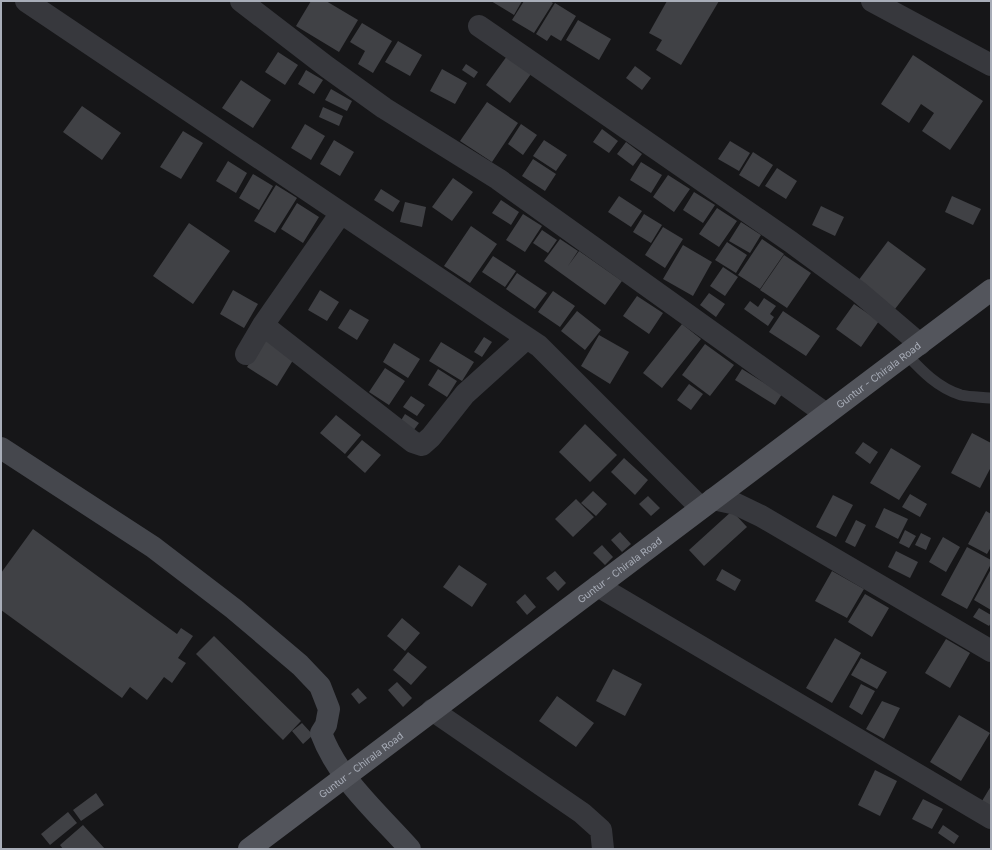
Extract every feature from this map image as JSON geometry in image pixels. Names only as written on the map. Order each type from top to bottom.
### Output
[{"type":"main road","name":"Guntur - Chirala Road","points":[[249,849],[991,290]]},
{"type":"street","points":[[26,1],[539,346],[707,503],[736,504],[761,516],[991,651]]},
{"type":"street","points":[[242,1],[327,67],[384,108],[498,179],[826,414]]},
{"type":"street","points":[[872,1],[991,65]]},
{"type":"street","points":[[479,26],[791,242],[859,292],[913,349]]},
{"type":"street","points":[[246,354],[341,212]]},
{"type":"street","points":[[264,325],[413,442],[422,445],[431,437],[465,394],[527,338]]},
{"type":"street","points":[[1,448],[153,547],[234,609],[300,665],[320,686],[329,709],[326,725],[321,733],[326,747],[344,776],[410,849]]},
{"type":"street","points":[[598,586],[991,818]]},
{"type":"street","points":[[432,710],[582,814],[601,830],[603,849]]},
{"type":"lane","points":[[913,349],[924,373],[944,388],[962,395],[990,398]]},
{"type":"building","points":[[311,1],[326,1],[358,20],[339,52],[296,26]]},
{"type":"building","points":[[491,1],[522,1],[514,15]]},
{"type":"building","points":[[524,1],[550,1],[553,3],[534,33],[512,20]]},
{"type":"building","points":[[667,1],[719,1],[681,65],[656,50],[662,40],[649,33]]},
{"type":"building","points":[[555,3],[576,16],[561,41],[551,35],[547,41],[536,34]]},
{"type":"building","points":[[578,20],[611,39],[599,60],[566,40]]},
{"type":"building","points":[[362,23],[392,41],[373,73],[358,64],[365,51],[350,42]]},
{"type":"building","points":[[398,41],[422,55],[410,76],[385,62]]},
{"type":"building","points":[[278,52],[298,65],[285,85],[265,72]]},
{"type":"building","points":[[913,55],[983,101],[950,150],[922,131],[934,113],[921,104],[909,123],[881,104]]},
{"type":"building","points":[[507,56],[531,74],[510,103],[486,85]]},
{"type":"building","points":[[466,64],[478,72],[474,78],[462,70]]},
{"type":"building","points":[[635,66],[651,78],[642,90],[626,78]]},
{"type":"building","points":[[442,69],[467,83],[455,104],[430,91]]},
{"type":"building","points":[[306,70],[323,80],[314,94],[298,84]]},
{"type":"building","points":[[241,80],[271,100],[253,128],[222,108]]},
{"type":"building","points":[[331,89],[352,101],[347,111],[325,100]]},
{"type":"building","points":[[487,102],[518,123],[492,162],[460,141]]},
{"type":"building","points":[[82,106],[121,133],[102,160],[63,132]]},
{"type":"building","points":[[323,107],[343,116],[339,126],[319,117]]},
{"type":"building","points":[[305,124],[325,136],[311,160],[291,148]]},
{"type":"building","points":[[521,124],[537,135],[523,155],[508,144]]},
{"type":"building","points":[[602,129],[618,141],[609,153],[593,142]]},
{"type":"building","points":[[183,131],[203,143],[181,179],[160,167]]},
{"type":"building","points":[[334,140],[354,152],[340,176],[320,164]]},
{"type":"building","points":[[544,140],[567,155],[556,171],[533,156]]},
{"type":"building","points":[[730,141],[750,153],[739,171],[718,159]]},
{"type":"building","points":[[626,142],[642,154],[633,166],[617,154]]},
{"type":"building","points":[[753,152],[773,165],[759,187],[739,175]]},
{"type":"building","points":[[533,159],[556,174],[545,191],[522,176]]},
{"type":"building","points":[[228,161],[247,173],[236,193],[216,181]]},
{"type":"building","points":[[641,162],[662,175],[651,193],[630,180]]},
{"type":"building","points":[[777,168],[797,181],[786,199],[765,186]]},
{"type":"building","points":[[253,174],[273,186],[259,210],[239,198]]},
{"type":"building","points":[[668,175],[690,189],[674,212],[653,197]]},
{"type":"building","points":[[453,178],[473,192],[452,221],[432,207]]},
{"type":"building","points":[[276,185],[297,198],[275,233],[254,221]]},
{"type":"building","points":[[381,189],[400,201],[393,212],[374,200]]},
{"type":"building","points":[[694,192],[715,205],[703,223],[683,210]]},
{"type":"building","points":[[619,196],[642,211],[631,227],[608,212]]},
{"type":"building","points":[[952,196],[981,209],[973,225],[945,212]]},
{"type":"building","points":[[501,200],[519,212],[511,225],[492,213]]},
{"type":"building","points":[[405,202],[426,207],[422,227],[400,222]]},
{"type":"building","points":[[297,203],[319,217],[303,243],[281,229]]},
{"type":"building","points":[[821,206],[844,217],[835,236],[812,225]]},
{"type":"building","points":[[717,208],[737,221],[719,247],[699,234]]},
{"type":"building","points":[[523,214],[542,226],[525,252],[506,240]]},
{"type":"building","points":[[644,214],[662,225],[651,243],[633,232]]},
{"type":"building","points":[[741,222],[761,235],[750,253],[729,241]]},
{"type":"building","points":[[189,223],[230,251],[193,304],[153,276]]},
{"type":"building","points":[[471,226],[497,244],[470,283],[444,266]]},
{"type":"building","points":[[663,227],[683,239],[665,268],[645,255]]},
{"type":"building","points":[[542,230],[557,240],[548,253],[533,243]]},
{"type":"building","points":[[560,239],[578,251],[568,266],[579,251],[622,281],[605,305],[544,261]]},
{"type":"building","points":[[762,239],[784,254],[760,289],[738,275]]},
{"type":"building","points":[[888,241],[926,269],[895,309],[858,281]]},
{"type":"building","points":[[727,242],[747,255],[736,273],[715,260]]},
{"type":"building","points":[[683,245],[712,262],[693,296],[663,279]]},
{"type":"building","points":[[784,255],[811,273],[787,308],[760,290]]},
{"type":"building","points":[[493,256],[516,271],[505,287],[482,272]]},
{"type":"building","points":[[723,267],[738,277],[725,296],[710,286]]},
{"type":"building","points":[[517,273],[547,293],[535,309],[506,289]]},
{"type":"building","points":[[233,290],[258,304],[244,328],[220,314]]},
{"type":"building","points":[[320,290],[339,302],[327,321],[308,310]]},
{"type":"building","points":[[553,291],[575,306],[560,327],[538,312]]},
{"type":"building","points":[[709,293],[725,304],[716,317],[700,305]]},
{"type":"building","points":[[637,296],[663,313],[649,334],[623,316]]},
{"type":"building","points":[[764,298],[776,306],[770,314],[774,317],[768,326],[744,309],[750,301],[758,307]]},
{"type":"building","points":[[854,304],[879,321],[861,347],[836,329]]},
{"type":"building","points":[[350,309],[369,320],[357,340],[338,328]]},
{"type":"building","points":[[577,311],[601,330],[585,350],[561,331]]},
{"type":"building","points":[[783,311],[820,336],[806,356],[769,332]]},
{"type":"building","points":[[682,324],[701,339],[662,388],[643,373]]},
{"type":"building","points":[[599,335],[629,352],[610,384],[581,366]]},
{"type":"building","points":[[484,337],[492,342],[482,357],[474,352]]},
{"type":"building","points":[[265,339],[295,357],[277,386],[247,367]]},
{"type":"building","points":[[441,342],[474,362],[462,381],[429,361]]},
{"type":"building","points":[[394,343],[420,359],[408,378],[383,362]]},
{"type":"building","points":[[705,344],[734,365],[710,396],[682,375]]},
{"type":"building","points":[[385,368],[405,381],[389,405],[369,392]]},
{"type":"building","points":[[438,369],[457,381],[447,397],[428,385]]},
{"type":"building","points":[[742,369],[782,394],[775,405],[735,380]]},
{"type":"building","points":[[689,384],[703,394],[691,410],[677,400]]},
{"type":"building","points":[[411,396],[425,405],[417,416],[403,407]]},
{"type":"building","points":[[405,414],[419,423],[413,431],[400,422]]},
{"type":"building","points":[[336,415],[361,435],[345,454],[320,433]]},
{"type":"building","points":[[585,424],[617,455],[590,482],[559,452]]},
{"type":"building","points":[[972,433],[991,443],[991,467],[980,488],[951,473]]},
{"type":"building","points":[[362,440],[381,455],[365,473],[347,457]]},
{"type":"building","points":[[863,442],[878,452],[870,464],[855,453]]},
{"type":"building","points":[[891,448],[921,466],[899,500],[870,483]]},
{"type":"building","points":[[624,458],[648,480],[635,495],[611,472]]},
{"type":"building","points":[[593,491],[607,504],[596,516],[581,503]]},
{"type":"building","points":[[910,494],[927,504],[920,517],[902,507]]},
{"type":"building","points":[[833,495],[853,505],[836,537],[816,527]]},
{"type":"building","points":[[648,496],[660,508],[651,516],[639,504]]},
{"type":"building","points":[[576,499],[594,517],[573,537],[555,519]]},
{"type":"building","points":[[884,508],[908,519],[898,539],[875,527]]},
{"type":"building","points":[[732,511],[747,527],[704,566],[689,550]]},
{"type":"building","points":[[986,511],[991,514],[991,547],[987,554],[968,544]]},
{"type":"building","points":[[856,520],[866,525],[855,547],[845,542]]},
{"type":"building","points":[[33,529],[177,634],[181,628],[193,636],[178,658],[186,663],[172,683],[164,677],[147,700],[130,687],[122,698],[1,610],[1,573]]},
{"type":"building","points":[[905,530],[916,536],[909,548],[899,543]]},
{"type":"building","points":[[620,532],[631,544],[622,552],[611,540]]},
{"type":"building","points":[[921,533],[931,538],[926,550],[915,545]]},
{"type":"building","points":[[943,537],[960,547],[946,572],[929,562]]},
{"type":"building","points":[[602,545],[613,557],[605,565],[593,553]]},
{"type":"building","points":[[967,547],[991,560],[991,564],[967,609],[941,595]]},
{"type":"building","points":[[896,551],[918,562],[910,578],[888,567]]},
{"type":"building","points":[[459,565],[487,584],[472,607],[443,587]]},
{"type":"building","points":[[722,569],[741,580],[735,591],[716,580]]},
{"type":"building","points":[[991,569],[991,610],[974,600]]},
{"type":"building","points":[[555,571],[566,583],[558,591],[546,578]]},
{"type":"building","points":[[832,571],[864,589],[847,618],[815,601]]},
{"type":"building","points":[[525,594],[536,607],[527,615],[516,602]]},
{"type":"building","points":[[865,594],[889,608],[872,637],[848,622]]},
{"type":"building","points":[[979,608],[991,615],[991,623],[989,626],[973,617]]},
{"type":"building","points":[[402,618],[420,633],[405,651],[387,636]]},
{"type":"building","points":[[214,636],[301,721],[283,740],[196,654]]},
{"type":"building","points":[[835,638],[861,653],[832,703],[806,688]]},
{"type":"building","points":[[946,639],[970,653],[950,688],[925,673]]},
{"type":"building","points":[[408,652],[427,667],[411,685],[393,670]]},
{"type":"building","points":[[861,658],[887,672],[877,689],[851,675]]},
{"type":"building","points":[[613,669],[642,684],[625,716],[596,701]]},
{"type":"building","points":[[397,682],[412,698],[403,707],[388,690]]},
{"type":"building","points":[[861,684],[875,691],[862,715],[849,707]]},
{"type":"building","points":[[358,688],[367,698],[359,704],[351,694]]},
{"type":"building","points":[[557,696],[594,723],[576,747],[539,721]]},
{"type":"building","points":[[882,701],[900,708],[884,739],[866,729]]},
{"type":"building","points":[[959,715],[990,733],[961,781],[930,762]]},
{"type":"building","points":[[302,723],[313,735],[303,744],[292,731]]},
{"type":"building","points":[[875,770],[897,781],[880,816],[858,805]]},
{"type":"building","points":[[991,786],[991,807],[982,801]]},
{"type":"building","points":[[96,793],[104,805],[81,821],[73,810]]},
{"type":"building","points":[[923,799],[943,809],[932,829],[912,819]]},
{"type":"building","points":[[68,812],[77,823],[50,845],[41,834]]},
{"type":"building","points":[[83,825],[105,849],[63,849],[60,845]]},
{"type":"building","points":[[943,825],[959,836],[954,844],[938,833]]}]
